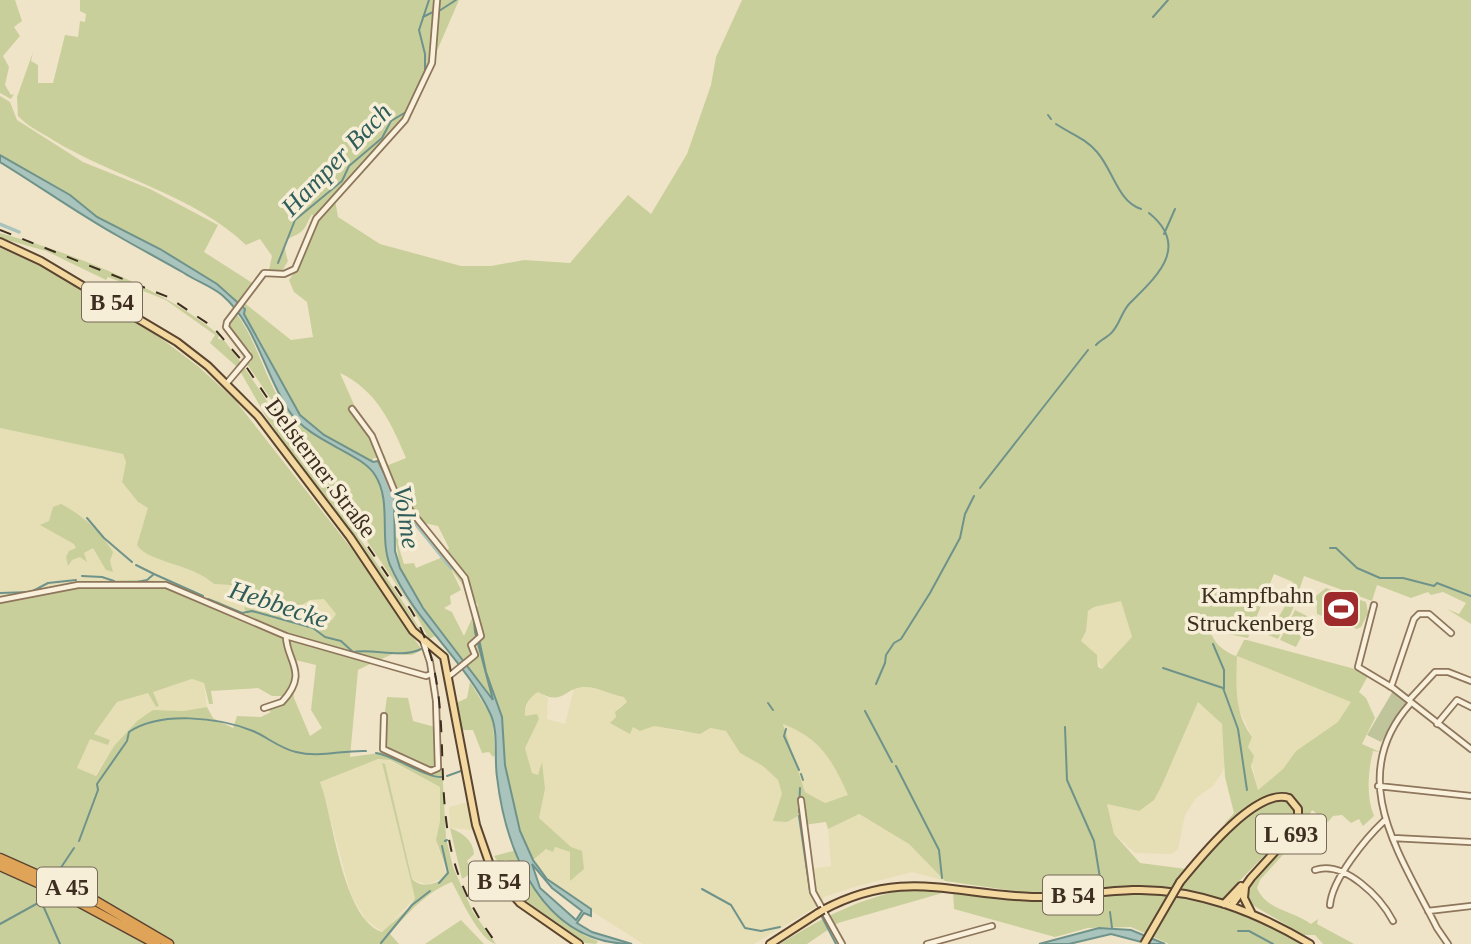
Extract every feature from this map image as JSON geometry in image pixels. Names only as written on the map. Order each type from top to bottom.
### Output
[{"type":"highway","name":"A 45","points":[[0,858],[72,890],[156,944]]},
{"type":"highway","name":"A 45","points":[[0,866],[169,944]]},
{"type":"main road","name":"Delsterner Straße","points":[[0,242],[41,261],[147,322],[188,350],[227,383],[270,430],[355,544],[410,626],[442,654],[476,825],[488,863],[498,880],[520,903],[579,944]]},
{"type":"main road","name":"L 693","points":[[1143,944],[1180,882],[1217,839],[1272,798],[1289,798],[1298,809],[1295,828],[1227,905]]},
{"type":"main road","name":"L 693","points":[[1227,905],[1251,878]]},
{"type":"main road","name":"B 54","points":[[770,944],[821,912],[878,888],[918,885],[1044,897],[1154,891],[1227,905],[1252,914],[1308,943]]},
{"type":"main road","name":"L 693","points":[[1245,886],[1244,898],[1252,914]]},
{"type":"street","points":[[227,383],[249,357],[226,327],[231,317],[264,273],[287,274],[295,269],[316,219],[405,120],[432,63],[437,0]]},
{"type":"street","points":[[352,410],[372,436],[394,490],[465,578],[480,625],[478,639],[471,645],[474,658],[448,677]]},
{"type":"street","points":[[0,600],[78,585],[166,585],[286,636],[426,676],[431,674]]},
{"type":"street","points":[[1374,606],[1358,667],[1391,687],[1471,749]]},
{"type":"street","points":[[1391,687],[1414,619],[1419,614],[1429,614],[1451,633]]},
{"type":"street","points":[[264,708],[282,702],[293,684],[294,659],[286,636]]},
{"type":"street","points":[[384,716],[383,749],[431,771],[438,768],[438,725],[423,640]]},
{"type":"street","points":[[1448,944],[1428,911],[1384,821],[1378,786],[1381,757],[1386,743],[1409,702],[1435,672],[1448,672],[1471,681]]},
{"type":"street","points":[[1437,724],[1457,700],[1471,707]]},
{"type":"street","points":[[1378,786],[1471,796]]},
{"type":"street","points":[[801,800],[813,892],[842,944]]},
{"type":"street","points":[[1329,905],[1344,874],[1365,841],[1384,821]]},
{"type":"street","points":[[1393,838],[1471,842]]},
{"type":"street","points":[[1315,870],[1323,868],[1344,874],[1366,888],[1393,921]]},
{"type":"street","points":[[1428,911],[1471,906]]},
{"type":"street","points":[[927,944],[992,926]]},
{"type":"shaded area","points":[[0,428],[123,454],[126,462],[122,482],[138,502],[149,508],[137,545],[204,575],[214,584],[246,586],[300,606],[303,602],[325,599],[336,614],[332,620],[325,618],[321,627],[279,617],[266,610],[244,608],[248,617],[169,583],[140,581],[67,583],[0,596]]},
{"type":"shaded area","points":[[1121,600],[1132,637],[1102,669],[1097,657],[1081,641],[1088,611]]},
{"type":"shaded area","points":[[1237,656],[1352,702],[1337,724],[1296,751],[1283,769],[1258,790],[1248,747],[1252,737],[1234,698]]},
{"type":"shaded area","points":[[192,679],[204,683],[207,707],[183,711],[163,710],[137,721],[114,746],[95,776],[77,768],[90,738],[108,744],[110,740],[93,735],[117,702],[148,693],[156,707],[159,705],[152,692]]},
{"type":"shaded area","points":[[584,686],[624,696],[627,702],[617,709],[615,721],[630,733],[633,727],[654,726],[682,732],[709,728],[726,731],[740,753],[763,766],[778,780],[790,821],[800,815],[810,869],[831,866],[828,829],[858,814],[909,844],[945,881],[912,872],[854,887],[824,897],[821,904],[754,944],[643,944],[559,890],[533,860],[539,852],[555,847],[570,852],[571,863],[582,851],[571,848],[539,818],[545,789],[538,776],[532,773],[525,748],[525,710],[531,697],[538,692],[548,698],[547,719],[565,724],[574,689]]},
{"type":"shaded area","points":[[1198,702],[1222,724],[1226,758],[1223,771],[1213,786],[1196,798],[1185,815],[1178,849],[1172,854],[1135,853],[1114,834],[1107,804],[1139,811],[1142,808],[1162,785]]},
{"type":"shaded area","points":[[783,724],[800,730],[831,758],[849,795],[825,803],[805,792]]},
{"type":"shaded area","points":[[386,759],[440,787],[440,821],[436,841],[447,876],[427,885],[412,879],[385,764],[382,764],[415,898],[383,932],[366,920],[351,895],[320,781],[368,760]]},
{"type":"shaded area","points":[[468,802],[472,830],[450,828],[449,807]]},
{"type":"green space","points":[[0,0],[15,0],[22,21],[14,27],[20,36],[3,56],[9,67],[5,85],[11,95],[14,94],[11,99],[0,93]]},
{"type":"green space","points":[[80,0],[459,0],[407,120],[335,200],[338,217],[380,244],[461,266],[491,266],[524,260],[570,263],[628,195],[651,214],[687,154],[711,85],[716,57],[742,0],[1471,0],[1471,624],[1447,609],[1459,614],[1466,603],[1443,592],[1431,595],[1428,592],[1411,598],[1377,585],[1372,601],[1304,576],[1292,611],[1278,639],[1268,635],[1284,608],[1293,582],[1274,574],[1248,638],[1228,634],[1220,620],[1208,618],[1210,631],[1216,641],[1224,650],[1236,656],[1244,640],[1247,640],[1355,669],[1368,676],[1359,692],[1366,698],[1375,718],[1362,744],[1380,752],[1373,751],[1369,776],[1374,816],[1363,826],[1359,819],[1351,823],[1342,815],[1333,816],[1328,822],[1312,810],[1301,835],[1260,880],[1257,888],[1274,906],[1311,924],[1318,919],[1317,924],[1354,944],[1323,944],[1315,935],[1304,935],[1249,903],[1246,894],[1249,886],[1299,831],[1302,811],[1291,795],[1281,793],[1263,798],[1224,824],[1234,813],[1225,777],[1222,724],[1198,702],[1154,800],[1139,811],[1107,804],[1114,834],[1140,863],[1194,870],[1224,837],[1252,814],[1279,802],[1290,803],[1295,814],[1289,830],[1224,897],[1231,906],[1273,923],[1300,944],[1169,944],[1131,927],[1088,928],[1055,937],[954,909],[953,892],[1072,903],[1112,892],[1028,893],[945,881],[909,844],[859,814],[828,829],[826,822],[804,825],[800,815],[787,822],[773,821],[782,794],[778,780],[763,766],[740,753],[726,731],[710,728],[700,734],[654,726],[640,731],[633,727],[630,734],[610,723],[616,717],[615,712],[627,702],[624,697],[590,687],[578,688],[553,698],[538,692],[526,705],[525,716],[537,714],[539,719],[525,748],[532,773],[538,775],[542,762],[545,789],[539,818],[571,847],[582,851],[584,869],[570,881],[570,852],[555,847],[553,852],[546,849],[533,860],[519,831],[510,799],[504,767],[500,710],[415,596],[400,568],[395,536],[400,541],[399,548],[404,564],[414,563],[416,568],[443,557],[449,548],[438,526],[410,520],[389,487],[381,468],[406,458],[381,408],[363,388],[340,373],[359,416],[386,458],[373,458],[373,462],[324,435],[300,415],[259,339],[229,293],[160,249],[97,217],[0,155],[0,96],[10,102],[17,120],[83,162],[150,189],[218,225],[204,252],[254,284],[242,301],[291,340],[313,337],[307,302],[294,292],[289,280],[298,267],[316,220],[312,214],[304,229],[286,242],[288,261],[281,273],[269,270],[272,256],[260,239],[246,245],[202,212],[77,153],[18,116],[17,97],[33,52],[31,61],[38,65],[38,83],[53,83],[65,35],[78,37],[80,21],[85,22],[86,14],[80,11]],"holes":[[[451,569],[478,605],[464,636],[452,612],[444,608],[451,604],[450,596],[461,590]],[[1121,601],[1132,637],[1102,669],[1098,667],[1097,655],[1081,641],[1086,631],[1088,611]],[[1237,656],[1351,702],[1338,722],[1296,751],[1283,769],[1258,790],[1251,766],[1254,756],[1248,747],[1252,737],[1242,718],[1237,688]],[[783,724],[807,736],[824,752],[848,795],[825,803],[805,792]]]},
{"type":"green space","points":[[0,233],[85,261],[145,288],[172,303],[197,318],[219,335],[218,339],[224,340],[242,364],[237,367],[210,343],[215,335],[166,300],[108,277],[106,280],[46,251],[0,238]]},
{"type":"green space","points":[[0,248],[40,265],[138,321],[199,367],[235,400],[355,553],[422,650],[412,655],[393,654],[379,660],[285,634],[283,640],[293,670],[294,698],[310,736],[322,728],[311,710],[316,665],[295,660],[287,637],[374,662],[358,670],[350,757],[379,753],[387,697],[408,698],[413,721],[435,727],[442,766],[446,838],[453,867],[473,912],[496,944],[477,927],[452,882],[426,897],[396,926],[390,934],[399,944],[175,944],[89,895],[0,852],[0,596],[75,584],[136,580],[164,582],[187,588],[203,599],[218,601],[247,616],[244,607],[321,626],[320,619],[332,620],[336,614],[324,599],[310,600],[300,606],[246,586],[214,584],[195,572],[142,551],[137,545],[148,508],[138,502],[122,482],[126,462],[123,454],[0,428]],"holes":[[[192,679],[204,683],[209,704],[213,704],[211,691],[258,688],[272,696],[286,696],[274,706],[264,708],[271,712],[261,717],[237,716],[233,728],[213,718],[207,707],[183,711],[153,710],[137,721],[114,746],[96,776],[77,768],[90,739],[108,745],[110,740],[94,734],[117,702],[148,693],[156,707],[159,706],[153,692]],[[378,759],[390,760],[440,787],[440,821],[436,840],[447,871],[445,878],[433,884],[424,885],[412,879],[385,764],[382,763],[415,898],[409,908],[382,932],[368,923],[357,908],[348,888],[320,782]]]},
{"type":"green space","points":[[236,313],[283,405],[292,416],[311,431],[360,460],[375,474],[385,504],[387,549],[391,569],[407,599],[435,636],[429,639],[413,609],[247,364],[251,362],[251,352],[231,330],[229,324]]},
{"type":"green space","points":[[244,367],[423,635],[268,420],[240,371]]},
{"type":"green space","points":[[61,504],[90,524],[103,537],[113,552],[110,561],[113,572],[106,570],[93,548],[84,553],[87,562],[80,557],[72,560],[68,566],[66,557],[69,551],[76,548],[74,544],[40,525],[49,521],[53,507]]},
{"type":"green space","name":"Kampfbahn Struckenberg","points":[[1326,588],[1366,602],[1368,613],[1361,627],[1357,629],[1317,614],[1316,596]]},
{"type":"green space","points":[[1295,610],[1311,618],[1296,647],[1280,640]]},
{"type":"green space","points":[[470,682],[493,719],[493,757],[489,752],[482,753],[473,730],[462,730],[456,703],[467,698]]},
{"type":"green space","points":[[1393,691],[1407,702],[1381,742],[1367,735]]},
{"type":"green space","points":[[450,828],[463,835],[472,845],[474,854],[467,861],[471,868],[483,862],[486,868],[478,869],[462,879]]},
{"type":"green space","points":[[517,850],[528,879],[546,905],[570,927],[598,941],[596,944],[585,943],[525,901],[529,896],[516,864],[506,860],[498,862],[494,856]]},
{"type":"green space","points":[[0,872],[30,881],[145,944],[0,944]]},
{"type":"green space","points":[[910,888],[946,892],[838,923],[807,944],[780,944],[842,910]]},
{"type":"green space","points":[[461,920],[484,944],[425,944]]},
{"type":"water","points":[[0,155],[70,195],[97,217],[160,249],[217,284],[245,309],[244,314],[300,415],[324,435],[373,462],[378,461],[394,494],[395,551],[400,568],[423,608],[493,700],[475,632],[473,611],[486,672],[502,717],[505,765],[520,831],[533,860],[547,879],[591,909],[591,916],[584,913],[577,923],[592,932],[632,944],[601,940],[575,929],[553,911],[520,864],[502,806],[493,720],[479,693],[412,604],[390,565],[385,543],[383,496],[375,475],[359,460],[298,422],[281,397],[252,335],[234,307],[222,295],[103,227],[0,162]],"holes":[[[532,864],[552,888],[582,911],[576,920],[540,888]]]},
{"type":"water","points":[[1099,928],[1131,930],[1165,944],[1149,944],[1111,934],[1069,944],[1039,944]]},
{"type":"waterway","name":"Hamper Bach","points":[[278,263],[295,220],[342,181],[349,166],[382,138],[391,121],[406,112],[425,71],[425,54],[419,30],[429,0]]},
{"type":"waterway","points":[[439,11],[456,0]]},
{"type":"waterway","points":[[1153,17],[1168,0]]},
{"type":"waterway","name":"Hamper Bach","points":[[423,17],[433,12]]},
{"type":"waterway","points":[[1048,115],[1051,119]]},
{"type":"waterway","points":[[1056,124],[1092,147],[1103,159],[1121,193],[1141,209]]},
{"type":"waterway","points":[[1164,234],[1175,209]]},
{"type":"waterway","points":[[1096,345],[1111,333],[1127,306],[1150,283],[1165,261],[1167,238],[1161,226],[1149,213]]},
{"type":"waterway","points":[[0,224],[19,232]]},
{"type":"waterway","points":[[980,488],[1088,350]]},
{"type":"waterway","name":"Volme","points":[[390,492],[451,568]]},
{"type":"waterway","points":[[876,684],[886,655],[894,643],[901,639],[960,538],[965,514],[974,496]]},
{"type":"waterway","points":[[87,518],[104,538],[132,562]]},
{"type":"waterway","points":[[1330,548],[1336,548],[1357,568],[1380,578],[1403,578],[1434,586],[1437,583],[1471,596]]},
{"type":"waterway","points":[[136,565],[154,574]]},
{"type":"waterway","name":"Hebbecke","points":[[132,583],[147,580],[154,574],[203,596]]},
{"type":"waterway","name":"Hebbecke","points":[[82,576],[114,581]]},
{"type":"waterway","name":"Hebbecke","points":[[0,593],[31,592],[48,583],[76,580]]},
{"type":"waterway","name":"Hebbecke","points":[[208,599],[242,613],[252,611],[313,628],[325,637],[341,641],[353,652],[405,653],[421,649]]},
{"type":"waterway","points":[[1213,644],[1224,670],[1224,689]]},
{"type":"waterway","points":[[1163,668],[1223,688],[1238,729],[1247,790]]},
{"type":"waterway","points":[[768,703],[773,710]]},
{"type":"waterway","points":[[865,711],[892,762]]},
{"type":"waterway","points":[[79,841],[98,790],[97,784],[127,741],[129,732],[142,725],[190,718],[239,726],[296,752],[314,754],[366,751]]},
{"type":"waterway","points":[[1065,727],[1067,780],[1094,841],[1100,878]]},
{"type":"waterway","points":[[786,729],[784,736],[799,770]]},
{"type":"waterway","points":[[376,753],[429,775],[443,777]]},
{"type":"waterway","points":[[896,766],[939,850],[942,878]]},
{"type":"waterway","points":[[447,776],[461,771]]},
{"type":"waterway","points":[[801,774],[803,780]]},
{"type":"waterway","points":[[799,812],[800,788]]},
{"type":"waterway","points":[[799,816],[810,891]]},
{"type":"waterway","points":[[439,883],[448,873],[442,846]]},
{"type":"waterway","points":[[54,878],[74,848]]},
{"type":"waterway","points":[[702,889],[731,905],[745,928],[761,931],[780,927]]},
{"type":"waterway","points":[[0,924],[38,903],[44,890]]},
{"type":"waterway","points":[[381,943],[412,905],[430,891]]},
{"type":"waterway","points":[[41,901],[60,944]]},
{"type":"waterway","points":[[1110,912],[1112,928]]},
{"type":"waterway","points":[[821,915],[836,944]]},
{"type":"waterway","points":[[1238,931],[1249,931],[1273,944]]},
{"type":"railway","points":[[0,230],[168,297],[213,327],[243,362],[411,610],[425,638],[439,697],[443,788],[451,849],[458,875],[469,899],[497,944]]},
{"type":"place","name":"Kampfbahn Struckenberg","points":[[1341,609]]}]
